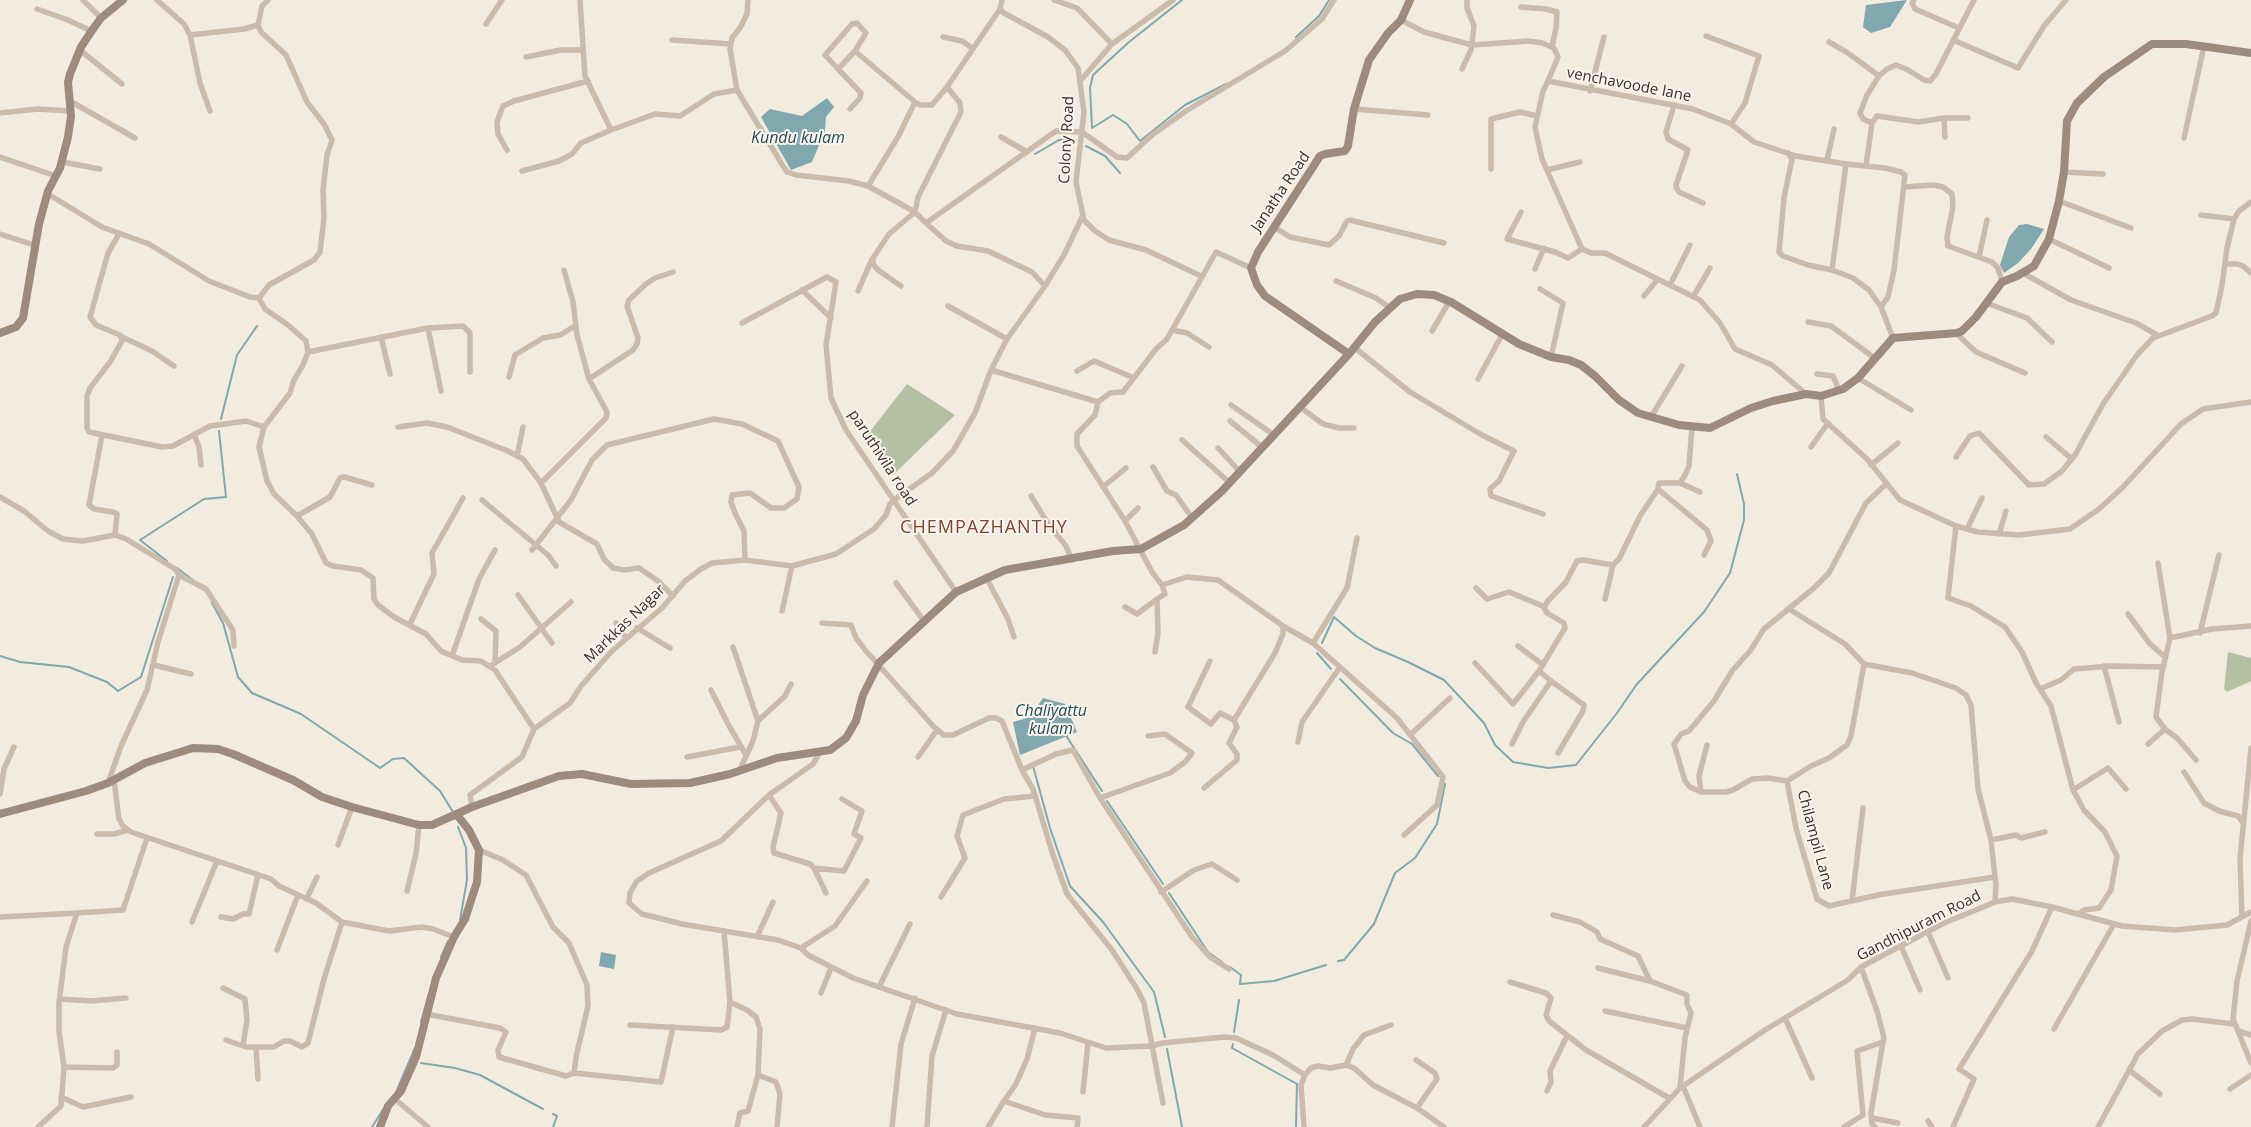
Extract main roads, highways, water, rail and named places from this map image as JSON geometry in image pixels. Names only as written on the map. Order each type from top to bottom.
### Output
[{"type":"main road","points":[[0,333],[16,327],[23,318],[34,244],[48,194],[62,162],[68,137],[71,112],[68,82],[80,50],[91,31],[101,18],[123,0]]},
{"type":"main road","name":"Janatha Road","points":[[1352,351],[1265,296],[1256,285],[1251,268],[1258,252],[1320,156],[1344,151],[1348,146],[1354,109],[1369,60],[1388,33],[1401,20],[1410,0]]},
{"type":"main road","points":[[0,814],[86,792],[111,782],[146,763],[193,748],[218,750],[233,754],[293,780],[322,797],[352,808],[419,825],[432,825],[559,776],[582,774],[631,784],[690,783],[777,758],[830,750],[846,738],[856,721],[863,694],[879,663],[956,592],[1005,570],[1072,560],[1113,551],[1141,549],[1160,540],[1192,518],[1240,472],[1400,299],[1418,294],[1434,295],[1520,344],[1551,357],[1569,360],[1581,365],[1619,400],[1638,413],[1692,427],[1710,428],[1751,408],[1806,394],[1821,396],[1839,390],[1858,378],[1893,338],[1956,334],[1968,326],[2002,282],[2034,266],[2049,239],[2059,201],[2064,172],[2067,121],[2078,103],[2090,89],[2123,62],[2152,44],[2204,46],[2251,53]]},
{"type":"main road","points":[[380,1127],[388,1106],[401,1091],[416,1058],[436,978],[454,937],[465,919],[477,882],[479,850],[469,830],[457,814]]},
{"type":"water","points":[[1907,0],[1890,27],[1871,33],[1863,27],[1866,5]]},
{"type":"water","name":"Kundu kulam","points":[[827,98],[834,107],[826,117],[825,131],[812,162],[791,170],[761,117],[770,109],[802,116]]},
{"type":"water","points":[[2027,224],[2044,229],[2031,249],[2018,263],[2004,273],[2000,265],[2009,237],[2019,225]]},
{"type":"water","name":"Chaliyattu kulam","points":[[1043,698],[1065,704],[1077,732],[1020,755],[1013,722],[1030,717]]},
{"type":"water","points":[[601,952],[616,955],[614,969],[599,966]]},
{"type":"waterway","points":[[1182,0],[1129,42],[1093,75],[1090,88],[1092,128],[1113,115],[1127,124],[1140,141],[1185,105],[1226,84]]},
{"type":"waterway","points":[[1296,37],[1319,16],[1329,0]]},
{"type":"waterway","points":[[1035,154],[1059,140],[1067,139],[1074,141]]},
{"type":"waterway","points":[[1086,146],[1105,156],[1120,173]]},
{"type":"waterway","points":[[221,419],[237,355],[257,326]]},
{"type":"waterway","points":[[167,561],[140,540],[204,499],[226,497],[219,431]]},
{"type":"waterway","points":[[1322,643],[1334,617],[1356,636],[1375,648],[1444,680],[1484,723],[1495,745],[1513,762],[1548,768],[1576,765],[1637,684],[1704,612],[1730,573],[1744,520],[1744,504],[1737,474]]},
{"type":"waterway","points":[[177,568],[193,580]]},
{"type":"waterway","points":[[0,656],[20,662],[69,667],[107,682],[118,691],[141,677],[173,577]]},
{"type":"waterway","points":[[212,603],[223,623],[238,677],[252,693],[301,714],[380,768],[393,759],[404,758],[440,791],[453,812]]},
{"type":"waterway","points":[[1317,653],[1331,669]]},
{"type":"waterway","points":[[1340,679],[1393,733],[1412,744],[1438,776]]},
{"type":"waterway","points":[[1065,734],[1102,791]]},
{"type":"waterway","points":[[1033,766],[1050,828],[1070,886],[1103,922],[1154,992],[1165,1037]]},
{"type":"waterway","points":[[1338,961],[1344,960],[1374,924],[1395,873],[1415,858],[1437,824],[1445,784]]},
{"type":"waterway","points":[[1107,801],[1163,884]]},
{"type":"waterway","points":[[458,827],[466,848],[467,880],[460,920]]},
{"type":"waterway","points":[[1169,893],[1208,952],[1222,962]]},
{"type":"waterway","points":[[441,957],[448,941]]},
{"type":"waterway","points":[[1240,984],[1274,981],[1326,965]]},
{"type":"waterway","points":[[1230,967],[1241,975],[1240,984]]},
{"type":"waterway","points":[[421,1022],[429,993]]},
{"type":"waterway","points":[[1234,1032],[1239,1000]]},
{"type":"waterway","points":[[1233,1044],[1232,1048],[1297,1084],[1296,1127]]},
{"type":"waterway","points":[[396,1092],[415,1048]]},
{"type":"waterway","points":[[1167,1049],[1182,1127]]},
{"type":"waterway","points":[[421,1063],[455,1068],[480,1075],[543,1109]]},
{"type":"waterway","points":[[372,1127],[384,1108]]},
{"type":"waterway","points":[[553,1114],[557,1116],[553,1127]]},
{"type":"district","name":"CHEMPAZHANTHY","points":[[984,528]]}]
